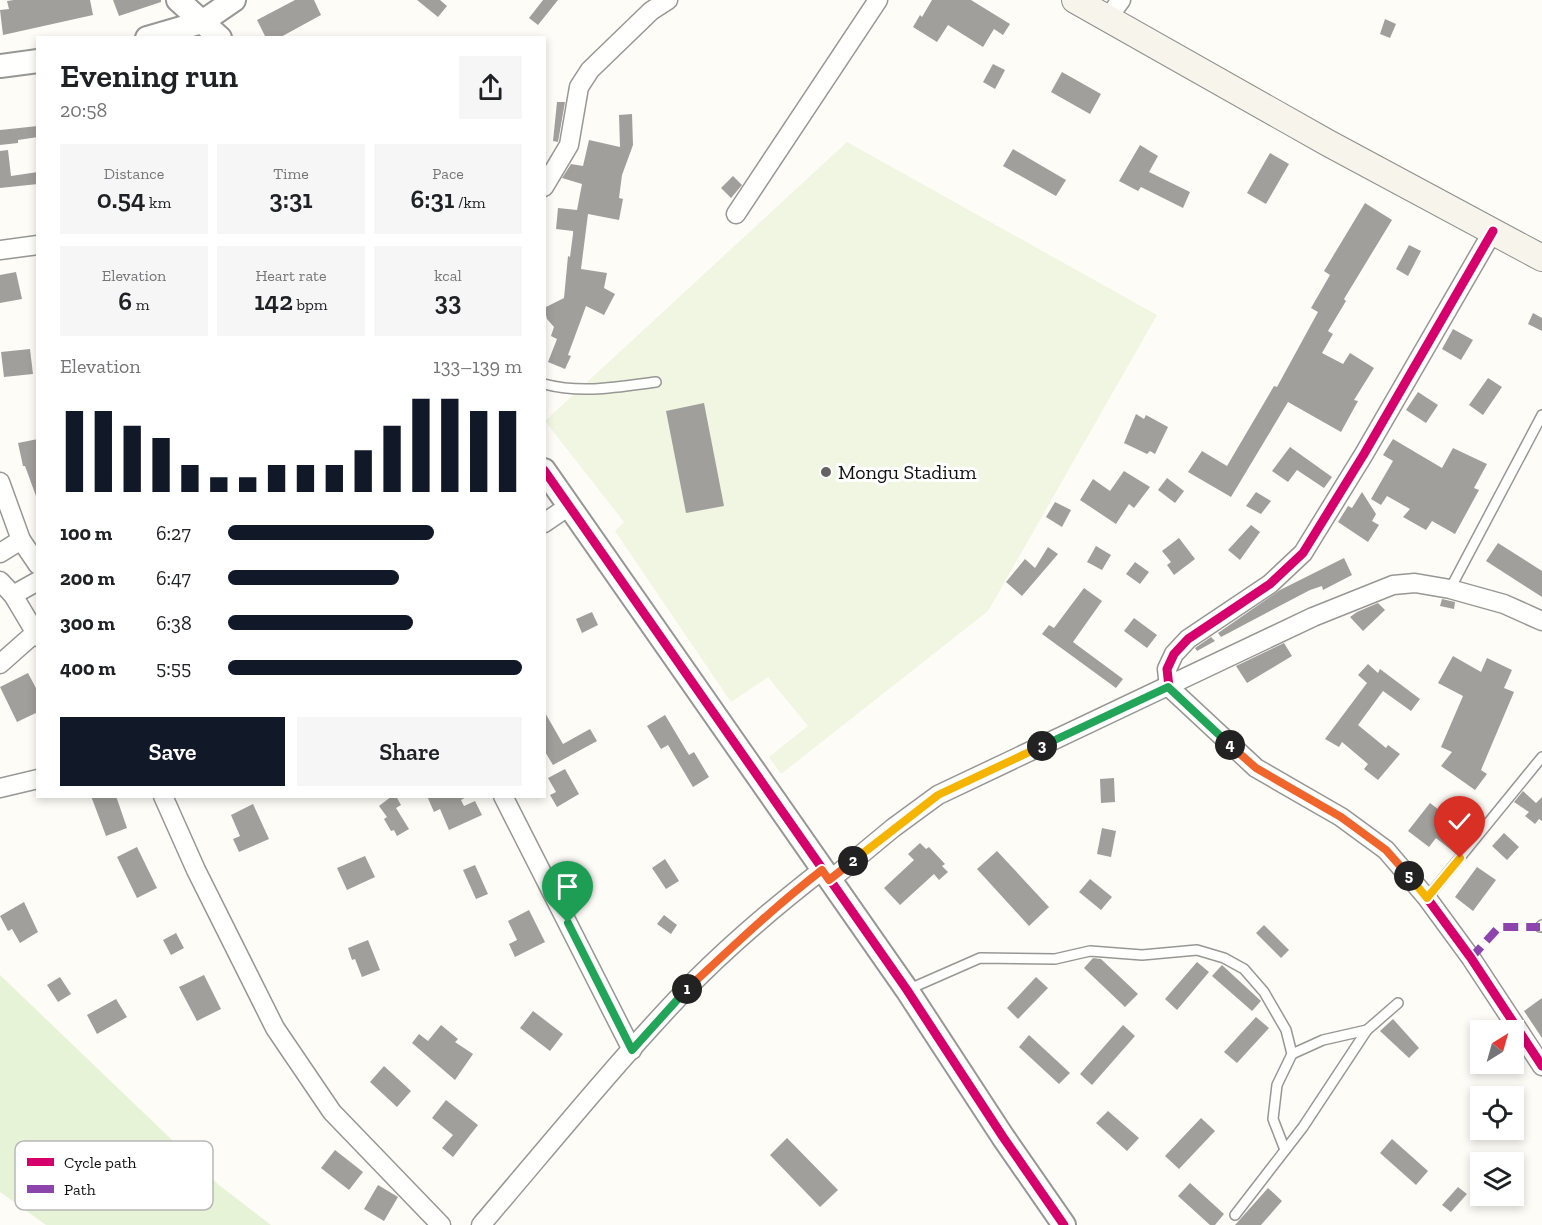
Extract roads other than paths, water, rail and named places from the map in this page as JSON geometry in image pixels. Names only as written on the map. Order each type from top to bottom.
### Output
[{"type":"main road","points":[[1075,0],[1114,9],[1328,143],[1542,258]]},
{"type":"street","points":[[178,0],[218,36]]},
{"type":"street","points":[[154,36],[202,22],[234,0]]},
{"type":"street","points":[[546,185],[569,145],[579,87],[590,70],[651,11],[668,0]]},
{"type":"street","points":[[736,214],[878,0]]},
{"type":"street","points":[[0,66],[36,61]]},
{"type":"street","points":[[1493,231],[1353,472],[1303,553],[1270,584],[1188,639],[1174,654],[1167,669],[1168,687],[1256,768],[1341,817],[1386,850],[1427,898],[1471,958],[1542,1066]]},
{"type":"street","points":[[0,250],[36,245]]},
{"type":"street","points":[[546,473],[907,990],[1003,1137],[1064,1225]]},
{"type":"street","points":[[0,482],[21,540],[36,562]]},
{"type":"street","points":[[546,522],[569,506]]},
{"type":"street","points":[[0,553],[21,540]]},
{"type":"street","points":[[0,581],[13,595],[36,635],[0,664]]},
{"type":"street","points":[[13,595],[36,582]]},
{"type":"street","points":[[481,1225],[679,997],[742,935],[782,901],[826,875],[938,795],[1314,617],[1393,585],[1415,583],[1450,589],[1504,603],[1542,621]]},
{"type":"street","points":[[0,788],[36,779]]},
{"type":"street","points":[[164,798],[196,870],[275,1028],[332,1112],[441,1225]]},
{"type":"street","points":[[504,798],[632,1050]]},
{"type":"lane","points":[[546,384],[577,390],[601,390],[656,382]]},
{"type":"lane","points":[[1450,589],[1542,415]]},
{"type":"lane","points":[[1427,898],[1542,757]]},
{"type":"lane","points":[[907,990],[980,958],[1055,960],[1090,951],[1142,955],[1197,950],[1224,958],[1244,969],[1264,992],[1286,1030],[1292,1054],[1277,1085],[1273,1119],[1285,1150]]},
{"type":"lane","points":[[1235,1215],[1303,1127],[1367,1030],[1398,1003]]},
{"type":"lane","points":[[1292,1054],[1323,1040],[1367,1030]]},
{"type":"place","name":"Mongu Stadium","points":[[826,472]]}]
